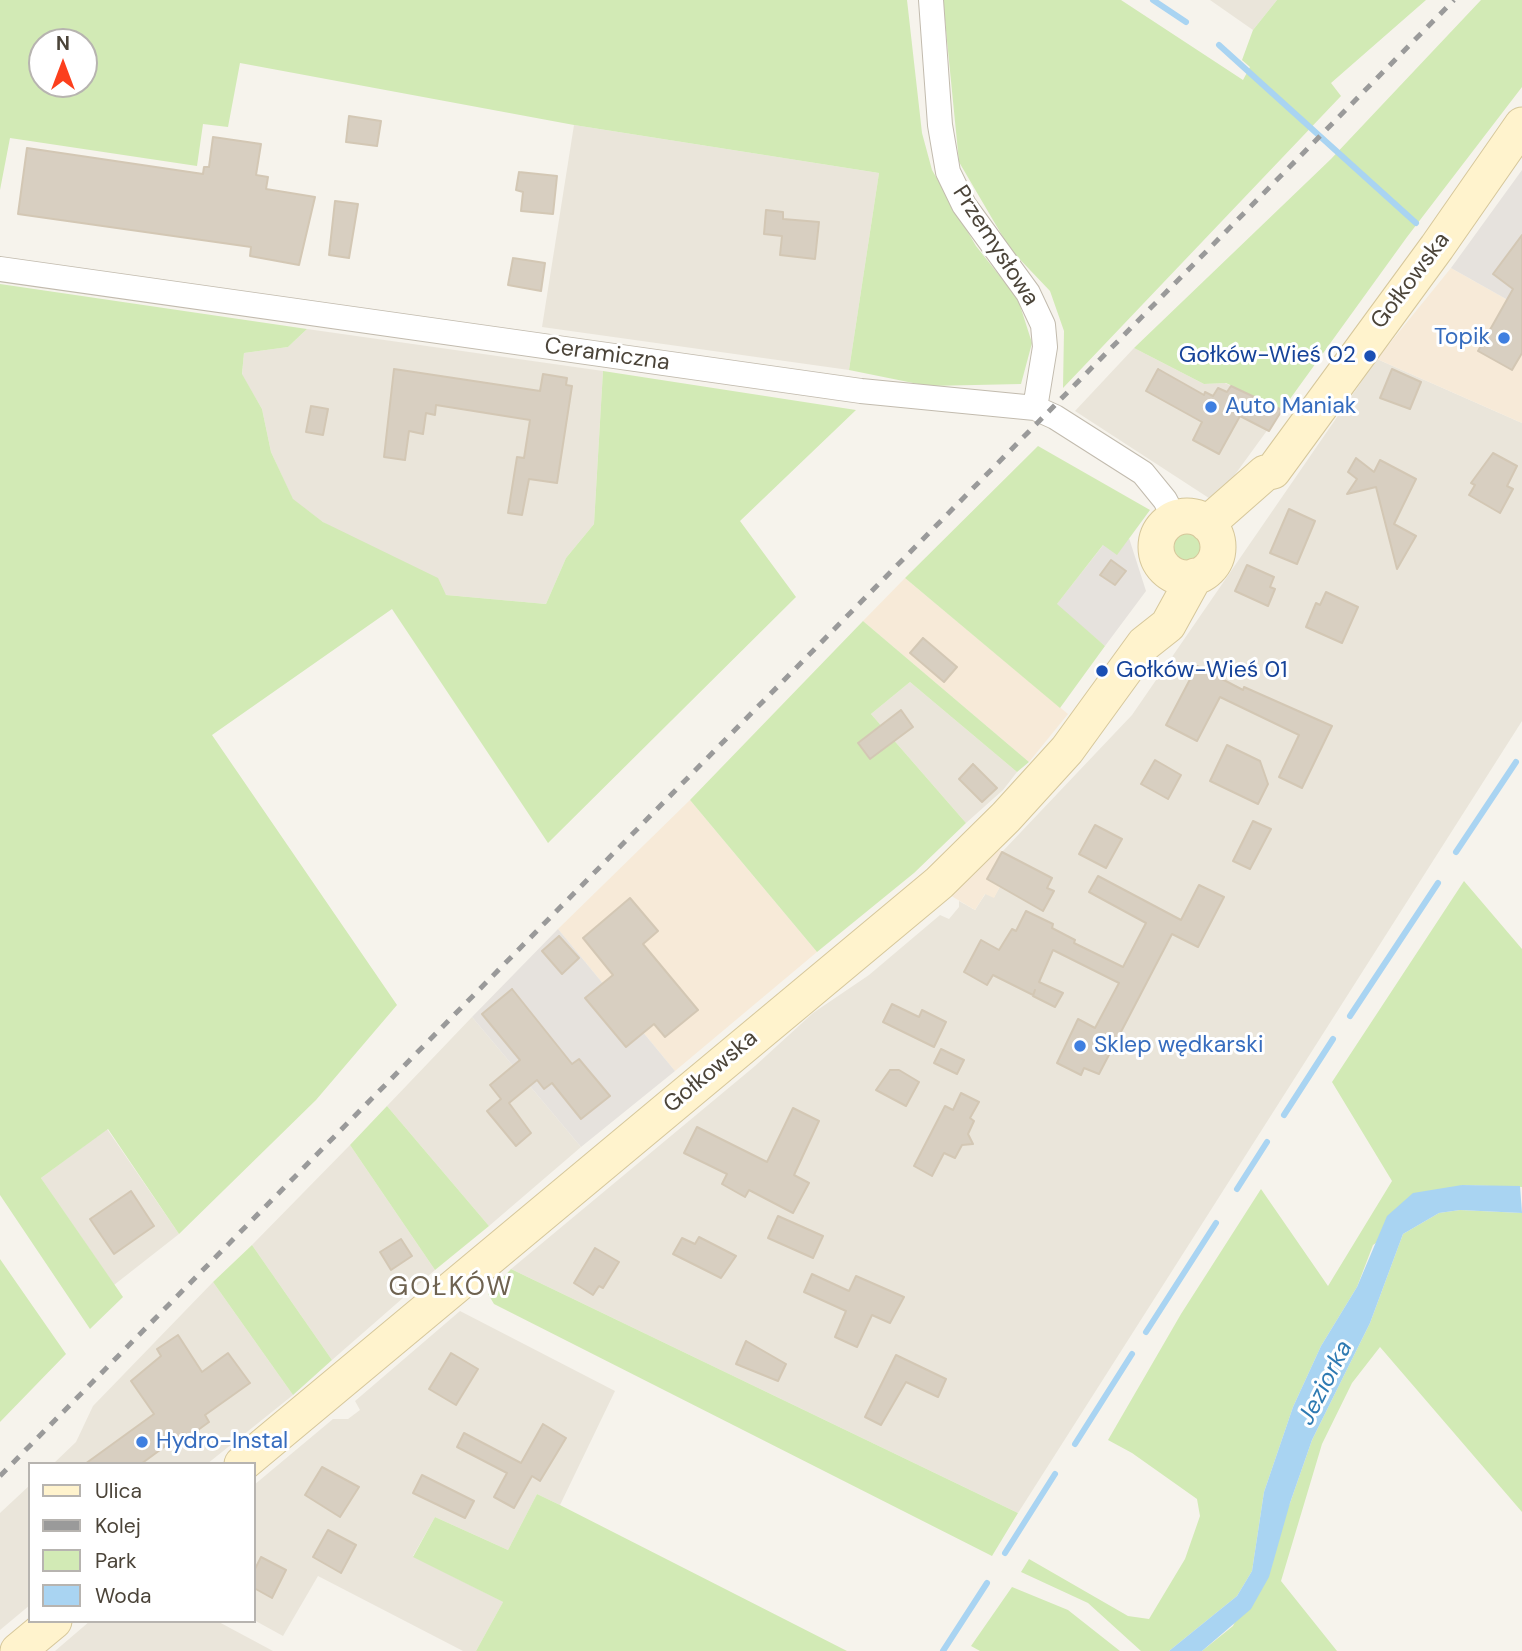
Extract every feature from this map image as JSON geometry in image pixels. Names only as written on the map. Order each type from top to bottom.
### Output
[{"type":"street","name":"Przemysłowa","points":[[931,0],[940,125],[948,172],[964,205],[1028,293],[1043,325],[1045,346],[1035,408]]},
{"type":"street","name":"Gołkowska","points":[[244,1462],[939,883],[1006,817],[1067,750],[1144,644],[1146,628],[1181,574],[1213,564],[1200,529],[1265,473],[1273,471],[1437,247],[1522,125]]},
{"type":"street","name":"Ceramiczna","points":[[0,269],[873,392],[1035,408],[1055,417],[1143,473],[1165,500],[1200,529]]},
{"type":"street","points":[[1181,574],[1157,553],[1160,533],[1200,529]]},
{"type":"street","points":[[18,1651],[52,1623]]},
{"type":"shaded area","points":[[1210,0],[1277,0],[1253,30]]},
{"type":"shaded area","points":[[574,125],[879,173],[849,370],[542,327]]},
{"type":"shaded area","points":[[1522,170],[1522,308],[1451,268]]},
{"type":"shaded area","points":[[1451,268],[1522,308],[1522,423],[1377,359]]},
{"type":"shaded area","points":[[307,329],[603,371],[594,524],[566,558],[546,604],[446,595],[323,522],[293,500],[271,452],[262,409],[242,375],[244,353],[288,347]]},
{"type":"shaded area","points":[[1134,348],[1204,384],[1225,383],[1282,410],[1215,502],[1075,411]]},
{"type":"shaded area","points":[[1377,359],[1522,423],[1522,721],[1018,1513],[511,1269],[755,1066],[813,1013],[869,975],[940,915],[949,919],[959,907],[959,901],[975,910],[986,893],[994,897],[1015,859],[1002,852],[1132,715]]},
{"type":"shaded area","points":[[1129,538],[1146,591],[1105,646],[1056,605],[1104,544],[1117,554]]},
{"type":"shaded area","points":[[905,578],[1068,714],[1029,762],[863,621]]},
{"type":"shaded area","points":[[910,682],[1017,772],[1003,790],[966,823],[871,714]]},
{"type":"shaded area","points":[[690,800],[817,952],[675,1071],[558,929]]},
{"type":"shaded area","points":[[998,849],[1015,859],[994,898],[985,894],[975,910],[948,894]]},
{"type":"shaded area","points":[[558,929],[675,1071],[581,1147],[472,1017]]},
{"type":"shaded area","points":[[472,1017],[581,1147],[489,1226],[387,1106]]},
{"type":"shaded area","points":[[107,1129],[179,1234],[114,1285],[41,1178]]},
{"type":"shaded area","points":[[350,1145],[435,1270],[332,1360],[252,1245]]},
{"type":"shaded area","points":[[213,1282],[293,1395],[209,1462],[55,1462],[76,1442],[93,1406]]},
{"type":"shaded area","points":[[460,1311],[615,1391],[560,1505],[537,1494],[508,1550],[435,1517],[413,1556],[503,1602],[476,1651],[463,1651],[318,1576],[283,1636],[256,1621],[256,1483],[333,1419],[348,1419],[360,1410],[355,1401]]},
{"type":"shaded area","points":[[28,1487],[28,1607],[0,1630],[0,1513]]},
{"type":"shaded area","points":[[88,1623],[221,1623],[273,1651],[55,1651]]},
{"type":"green space","points":[[0,0],[907,0],[922,133],[932,170],[976,246],[1018,299],[1032,343],[1021,384],[928,386],[849,370],[879,173],[574,125],[240,63],[228,127],[203,124],[197,166],[10,138],[0,190]]},
{"type":"green space","points":[[943,0],[1121,0],[1243,80],[1250,67],[1242,60],[1253,30],[1277,0],[1426,0],[1331,83],[1341,96],[1063,388],[1064,331],[1050,291],[1010,249],[959,162]]},
{"type":"green space","points":[[1481,0],[1522,0],[1522,87],[1407,237],[1282,410],[1226,383],[1204,384],[1134,348],[1331,159]]},
{"type":"green space","points":[[0,284],[307,329],[288,347],[244,353],[242,374],[262,409],[271,452],[293,499],[323,522],[438,578],[446,595],[546,604],[566,558],[594,524],[603,371],[856,410],[740,521],[796,597],[548,843],[392,609],[212,735],[397,1005],[316,1100],[179,1234],[108,1129],[41,1178],[123,1297],[90,1329],[0,1195]]},
{"type":"green space","points":[[1038,446],[1150,510],[1117,555],[1103,545],[1057,604],[1105,646],[1060,708],[905,578]]},
{"type":"green space","points":[[1188,530],[1199,535],[1204,546],[1199,557],[1188,562],[1177,557],[1172,546],[1177,535]]},
{"type":"green space","points":[[863,621],[1029,762],[1017,772],[910,682],[871,714],[966,823],[914,873],[817,952],[690,800]]},
{"type":"green space","points":[[1464,881],[1522,949],[1522,1187],[1462,1185],[1373,1245],[1357,1287],[1321,1346],[1293,1407],[1264,1492],[1252,1571],[1237,1596],[1169,1651],[1141,1651],[1088,1603],[1021,1572],[1029,1559],[1128,1616],[1149,1619],[1185,1559],[1200,1516],[1197,1499],[1132,1453],[1108,1440],[1181,1314],[1261,1189],[1328,1286],[1392,1181],[1332,1082]]},
{"type":"green space","points":[[387,1106],[489,1226],[435,1270],[350,1145]]},
{"type":"green space","points":[[1460,1210],[1522,1213],[1522,1512],[1380,1347],[1352,1383],[1322,1444],[1281,1581],[1337,1651],[1202,1651],[1233,1626],[1290,1503],[1312,1440],[1370,1323],[1403,1234],[1439,1213]]},
{"type":"green space","points":[[252,1245],[332,1360],[293,1395],[213,1282]]},
{"type":"green space","points":[[0,1259],[66,1354],[0,1422]]},
{"type":"green space","points":[[511,1269],[1018,1513],[992,1556],[494,1304],[488,1294]]},
{"type":"green space","points":[[537,1494],[847,1651],[476,1651],[503,1602],[413,1557],[435,1517],[508,1550]]},
{"type":"green space","points":[[1012,1587],[1068,1610],[1120,1651],[980,1651],[971,1646]]},
{"type":"water","name":"Jeziorka","points":[[1462,1185],[1520,1186],[1522,1213],[1460,1210],[1439,1213],[1403,1234],[1370,1323],[1312,1440],[1290,1503],[1269,1577],[1251,1609],[1202,1651],[1169,1651],[1237,1596],[1252,1571],[1264,1492],[1293,1407],[1321,1346],[1357,1287],[1387,1216],[1413,1193]]},
{"type":"building","points":[[349,116],[381,121],[377,146],[346,142]]},
{"type":"building","points":[[213,137],[261,144],[256,175],[268,177],[266,189],[315,197],[299,265],[250,256],[251,247],[18,214],[27,148],[203,174],[204,167],[209,167]]},
{"type":"building","points":[[519,172],[557,176],[553,214],[521,211],[523,192],[516,190]]},
{"type":"building","points":[[335,201],[358,204],[349,258],[329,255]]},
{"type":"building","points":[[766,210],[783,212],[783,219],[819,222],[815,259],[780,255],[782,236],[764,234]]},
{"type":"building","points":[[1522,235],[1522,353],[1512,370],[1478,351],[1513,289],[1493,274]]},
{"type":"building","points":[[513,258],[545,263],[541,291],[508,285]]},
{"type":"building","points":[[394,369],[540,391],[543,374],[567,378],[566,385],[572,386],[557,483],[529,479],[522,515],[508,513],[517,457],[524,458],[530,420],[436,405],[435,415],[426,413],[423,434],[409,431],[405,460],[384,457]]},
{"type":"building","points":[[1158,369],[1204,395],[1205,392],[1213,396],[1218,388],[1227,392],[1231,386],[1282,410],[1269,431],[1240,416],[1219,454],[1193,440],[1202,422],[1146,391]]},
{"type":"building","points":[[1392,369],[1421,382],[1410,409],[1380,398]]},
{"type":"building","points":[[311,406],[328,409],[323,435],[306,432]]},
{"type":"building","points":[[1493,453],[1517,466],[1507,486],[1513,489],[1500,513],[1469,495],[1475,485],[1471,483]]},
{"type":"building","points":[[1356,458],[1374,472],[1380,460],[1416,479],[1394,524],[1416,536],[1397,569],[1376,487],[1347,494],[1357,479],[1348,472]]},
{"type":"building","points":[[1289,509],[1315,521],[1297,564],[1270,553]]},
{"type":"building","points":[[1111,560],[1126,571],[1115,585],[1100,575]]},
{"type":"building","points":[[1247,565],[1274,577],[1270,587],[1275,589],[1268,606],[1235,591]]},
{"type":"building","points":[[1326,592],[1358,607],[1342,643],[1306,627],[1316,603],[1320,605]]},
{"type":"building","points":[[923,638],[957,667],[944,682],[910,653]]},
{"type":"building","points":[[1197,666],[1243,690],[1244,687],[1332,726],[1302,788],[1279,777],[1299,735],[1220,697],[1197,741],[1166,725]]},
{"type":"building","points":[[901,710],[913,727],[870,759],[858,743]]},
{"type":"building","points":[[1227,745],[1260,761],[1268,784],[1258,804],[1210,781]]},
{"type":"building","points":[[1155,760],[1181,775],[1168,799],[1141,784]]},
{"type":"building","points":[[973,764],[997,788],[982,802],[959,779]]},
{"type":"building","points":[[1253,821],[1271,829],[1250,869],[1233,861]]},
{"type":"building","points":[[1095,825],[1122,839],[1106,868],[1079,854]]},
{"type":"building","points":[[1002,852],[1052,878],[1047,888],[1054,891],[1043,911],[987,879]]},
{"type":"building","points":[[1098,876],[1181,920],[1199,885],[1224,897],[1198,947],[1172,934],[1099,1074],[1084,1068],[1081,1075],[1057,1063],[1078,1019],[1095,1028],[1119,983],[1053,950],[1039,982],[1063,993],[1055,1007],[1033,996],[1035,990],[1033,995],[993,975],[987,985],[964,972],[981,940],[999,950],[1012,929],[1016,931],[1026,911],[1053,924],[1052,928],[1075,940],[1074,943],[1123,967],[1146,923],[1089,892]]},
{"type":"building","points":[[630,898],[658,931],[643,944],[698,1010],[665,1037],[654,1024],[626,1047],[585,998],[613,975],[583,938]]},
{"type":"building","points":[[559,936],[579,958],[562,974],[542,951]]},
{"type":"building","points":[[512,989],[572,1064],[579,1059],[610,1096],[581,1119],[552,1083],[544,1089],[537,1080],[509,1103],[531,1133],[516,1146],[487,1111],[501,1099],[490,1085],[520,1060],[482,1014]]},
{"type":"building","points":[[892,1004],[919,1017],[922,1010],[946,1022],[934,1047],[883,1022]]},
{"type":"building","points":[[941,1049],[964,1060],[957,1074],[934,1063]]},
{"type":"building","points":[[890,1070],[899,1070],[919,1082],[906,1106],[876,1090]]},
{"type":"building","points":[[961,1093],[979,1102],[970,1118],[974,1121],[968,1134],[973,1144],[962,1145],[955,1158],[944,1153],[932,1176],[914,1166],[945,1106],[953,1110]]},
{"type":"building","points":[[793,1108],[819,1121],[794,1175],[809,1183],[793,1213],[749,1190],[745,1197],[722,1184],[727,1174],[684,1153],[697,1127],[767,1162]]},
{"type":"building","points":[[131,1191],[154,1226],[114,1254],[90,1219]]},
{"type":"building","points":[[778,1216],[823,1236],[813,1258],[768,1238]]},
{"type":"building","points":[[699,1237],[736,1256],[721,1278],[673,1254],[682,1238],[695,1244]]},
{"type":"building","points":[[401,1239],[412,1256],[391,1270],[380,1252]]},
{"type":"building","points":[[595,1248],[619,1262],[603,1288],[599,1286],[593,1295],[574,1283]]},
{"type":"building","points":[[812,1274],[849,1291],[856,1276],[904,1297],[890,1323],[872,1315],[857,1347],[835,1337],[846,1311],[804,1292]]},
{"type":"building","points":[[178,1335],[202,1372],[228,1353],[250,1383],[205,1415],[209,1422],[187,1438],[183,1433],[144,1462],[88,1462],[154,1414],[131,1381],[161,1356],[157,1349]]},
{"type":"building","points":[[746,1341],[786,1364],[778,1381],[736,1364]]},
{"type":"building","points":[[451,1353],[478,1369],[456,1405],[429,1389]]},
{"type":"building","points":[[896,1355],[946,1379],[938,1397],[906,1382],[881,1425],[865,1417]]},
{"type":"building","points":[[543,1424],[566,1438],[540,1481],[532,1476],[514,1508],[494,1497],[507,1473],[457,1447],[464,1433],[521,1463]]},
{"type":"building","points":[[322,1467],[359,1487],[340,1517],[305,1495]]},
{"type":"building","points":[[422,1475],[474,1501],[465,1518],[413,1493]]},
{"type":"building","points":[[328,1530],[356,1545],[341,1573],[313,1557]]},
{"type":"building","points":[[261,1557],[286,1570],[272,1598],[256,1589],[256,1567]]},
{"type":"waterway","points":[[1153,0],[1186,22]]},
{"type":"waterway","points":[[1219,45],[1416,223]]},
{"type":"waterway","points":[[1456,852],[1516,762]]},
{"type":"waterway","points":[[1350,1016],[1438,883]]},
{"type":"waterway","points":[[1284,1115],[1333,1039]]},
{"type":"waterway","points":[[1237,1189],[1267,1142]]},
{"type":"waterway","points":[[1146,1332],[1216,1223]]},
{"type":"waterway","points":[[1075,1444],[1132,1354]]},
{"type":"waterway","points":[[1005,1553],[1055,1474]]},
{"type":"waterway","points":[[943,1651],[987,1583]]},
{"type":"railway","points":[[0,1476],[1454,0]]},
{"type":"place","name":"Topik","points":[[1504,338]]},
{"type":"place","name":"Gołków-Wieś 02","points":[[1370,356]]},
{"type":"place","name":"Auto Maniak","points":[[1211,407]]},
{"type":"place","name":"Gołków-Wieś 01","points":[[1102,671]]},
{"type":"place","name":"Sklep wędkarski","points":[[1080,1046]]},
{"type":"place","name":"Hydro-Instal","points":[[142,1442]]},
{"type":"district","name":"GOŁKÓW","points":[[451,1288]]}]
